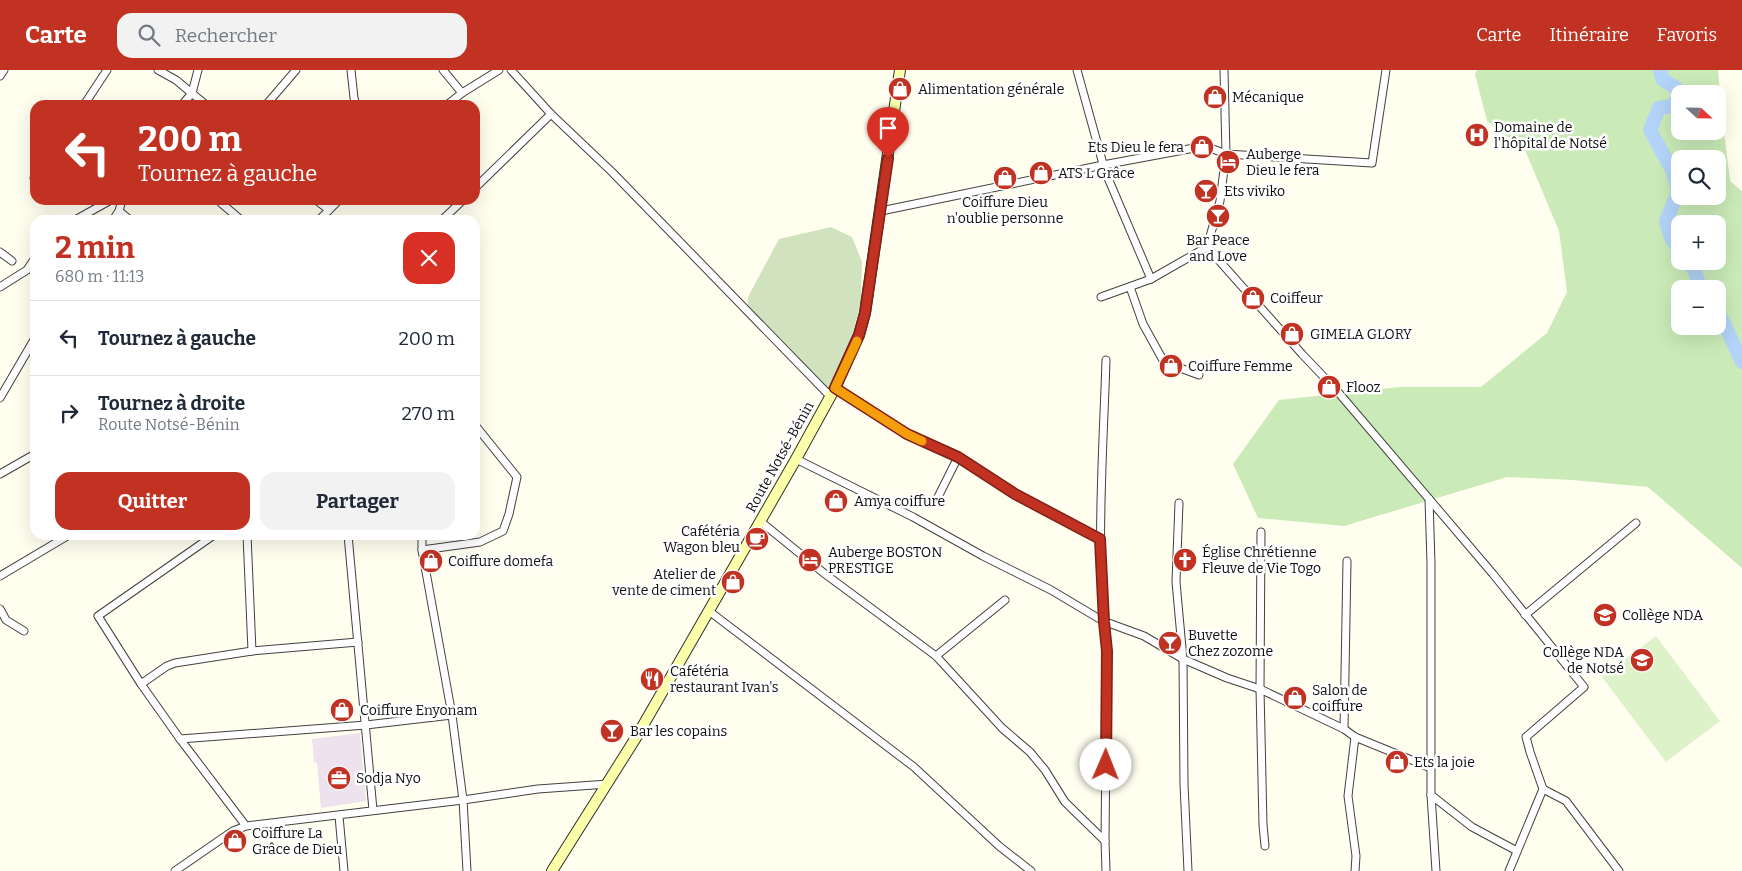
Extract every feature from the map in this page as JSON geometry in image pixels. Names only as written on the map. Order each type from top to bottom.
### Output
[{"type":"main road","name":"Route Notsé-Bénin","points":[[552,871],[608,784],[796,459],[832,392],[859,335],[865,313],[881,210],[900,70]]},
{"type":"street","points":[[0,76],[4,70]]},
{"type":"street","points":[[87,100],[107,70]]},
{"type":"street","points":[[158,70],[176,80],[200,100]]},
{"type":"street","points":[[186,100],[192,93],[198,70]]},
{"type":"street","points":[[270,100],[296,70]]},
{"type":"street","points":[[351,70],[355,100]]},
{"type":"street","points":[[443,70],[462,93]]},
{"type":"street","points":[[453,100],[499,70]]},
{"type":"street","points":[[512,70],[551,114],[612,172],[832,392],[907,434],[958,457],[1015,494],[1100,539]]},
{"type":"street","points":[[1077,70],[1104,165],[1151,280]]},
{"type":"street","points":[[1101,297],[1151,280],[1207,247],[1220,201],[1226,154],[1224,70]]},
{"type":"street","points":[[881,210],[1205,146],[1226,154],[1372,163],[1386,70]]},
{"type":"street","points":[[480,183],[551,114]]},
{"type":"street","points":[[84,215],[102,205]]},
{"type":"street","points":[[116,215],[120,205]]},
{"type":"street","points":[[223,205],[235,215]]},
{"type":"street","points":[[322,205],[328,210]]},
{"type":"street","points":[[324,215],[334,205]]},
{"type":"street","points":[[447,215],[458,205]]},
{"type":"street","points":[[118,211],[123,215]]},
{"type":"street","points":[[1207,247],[1338,392],[1429,498],[1584,687],[1526,736],[1543,789],[1509,871]]},
{"type":"street","points":[[0,252],[12,260]]},
{"type":"street","points":[[0,287],[27,270],[30,266]]},
{"type":"street","points":[[1130,287],[1143,324],[1164,362],[1199,375]]},
{"type":"street","points":[[0,398],[30,347]]},
{"type":"street","points":[[1106,360],[1100,539],[1107,651],[1104,841],[1106,871]]},
{"type":"street","points":[[422,550],[480,542],[503,532],[517,477],[480,431]]},
{"type":"street","points":[[0,474],[30,457]]},
{"type":"street","points":[[936,501],[958,457]]},
{"type":"street","points":[[796,459],[913,517],[983,556],[1052,590],[1104,622],[1144,636],[1183,659],[1227,678],[1260,689],[1344,729],[1355,737],[1431,768]]},
{"type":"street","points":[[1429,498],[1432,563],[1431,794],[1436,871]]},
{"type":"street","points":[[1179,503],[1176,582],[1183,659],[1184,784],[1188,871]]},
{"type":"street","points":[[760,521],[825,574],[936,656],[1002,728],[1030,752],[1045,770],[1065,802],[1104,841]]},
{"type":"street","points":[[1526,615],[1636,523]]},
{"type":"street","points":[[1260,532],[1260,689],[1265,846]]},
{"type":"street","points":[[0,576],[61,540]]},
{"type":"street","points":[[207,540],[98,616],[141,684],[246,826]]},
{"type":"street","points":[[247,540],[252,651]]},
{"type":"street","points":[[348,540],[374,810]]},
{"type":"street","points":[[422,540],[422,550],[452,715],[463,800],[468,871]]},
{"type":"street","points":[[1344,729],[1347,561]]},
{"type":"street","points":[[936,656],[1005,600]]},
{"type":"street","points":[[0,609],[6,620],[24,631]]},
{"type":"street","points":[[708,611],[914,768],[999,846],[1031,871]]},
{"type":"street","points":[[141,684],[167,666],[175,663],[252,651],[358,642]]},
{"type":"street","points":[[180,739],[366,725],[452,715]]},
{"type":"street","points":[[1355,737],[1348,796],[1356,856],[1355,871]]},
{"type":"street","points":[[175,871],[233,831],[246,826],[339,816],[538,789],[608,784]]},
{"type":"street","points":[[1543,789],[1566,801],[1619,871]]},
{"type":"street","points":[[1431,794],[1472,827],[1517,851]]},
{"type":"street","points":[[339,816],[344,871]]},
{"type":"shaded area","points":[[360,733],[366,801],[321,808],[317,763],[314,762],[312,739]]},
{"type":"green space","points":[[1477,70],[1718,70],[1719,85],[1671,85],[1671,140],[1725,140],[1730,181],[1742,191],[1742,568],[1648,487],[1572,480],[1507,477],[1344,526],[1258,518],[1233,464],[1279,400],[1400,387],[1481,387],[1547,333],[1567,292],[1559,231],[1525,150],[1487,121],[1475,74]]},
{"type":"green space","points":[[831,227],[852,237],[862,262],[861,301],[851,341],[835,378],[827,388],[748,311],[748,297],[779,239]]},
{"type":"green space","points":[[1656,636],[1720,721],[1666,762],[1602,677]]},
{"type":"waterway","points":[[1660,70],[1662,79],[1676,88],[1679,97],[1672,106],[1659,108],[1650,130],[1673,172],[1678,192],[1666,221],[1671,238]]},
{"type":"waterway","points":[[1694,270],[1698,280]]},
{"type":"waterway","points":[[1726,328],[1742,362]]},
{"type":"slow traffic","points":[[857,341],[835,388],[907,434],[922,441]]},
{"type":"place","name":"Alimentation générale","points":[[900,89]]},
{"type":"place","name":"Mécanique","points":[[1215,97]]},
{"type":"place","name":"Domaine de l'hôpital de Notsé","points":[[1477,135]]},
{"type":"place","name":"Ets Dieu le fera","points":[[1202,147]]},
{"type":"place","name":"Auberge Dieu le fera","points":[[1228,162]]},
{"type":"place","name":"ATS L Grâce","points":[[1041,173]]},
{"type":"place","name":"Coiffure Dieu n'oublie personne","points":[[1005,178]]},
{"type":"place","name":"Ets viviko","points":[[1206,191]]},
{"type":"place","name":"Bar Peace and Love","points":[[1218,216]]},
{"type":"place","name":"Coiffeur","points":[[1253,298]]},
{"type":"place","name":"GIMELA GLORY","points":[[1292,334]]},
{"type":"place","name":"Coiffure Femme","points":[[1171,366]]},
{"type":"place","name":"Flooz","points":[[1329,387]]},
{"type":"place","name":"Amya coiffure","points":[[836,501]]},
{"type":"place","name":"Cafétéria Wagon bleu","points":[[757,539]]},
{"type":"place","name":"Auberge BOSTON PRESTIGE","points":[[810,560]]},
{"type":"place","name":"Église Chrétienne Fleuve de Vie Togo","points":[[1185,560]]},
{"type":"place","name":"Coiffure domefa","points":[[431,561]]},
{"type":"place","name":"Atelier de vente de ciment","points":[[733,582]]},
{"type":"place","name":"Collège NDA","points":[[1605,615]]},
{"type":"place","name":"Buvette Chez zozome","points":[[1170,643]]},
{"type":"place","name":"Collège NDA de Notsé","points":[[1642,660]]},
{"type":"place","name":"Cafétéria restaurant Ivan's","points":[[652,679]]},
{"type":"place","name":"Salon de coiffure","points":[[1295,698]]},
{"type":"place","name":"Coiffure Enyonam","points":[[342,710]]},
{"type":"place","name":"Bar les copains","points":[[612,731]]},
{"type":"place","name":"Ets la joie","points":[[1397,762]]},
{"type":"place","name":"Sodja Nyo","points":[[339,778]]},
{"type":"place","name":"Coiffure La Grâce de Dieu","points":[[235,841]]},
{"type":"route","points":[[888,158],[865,313],[859,335],[835,388],[907,434],[958,457],[1015,494],[1100,539],[1107,651],[1106,765]]}]
